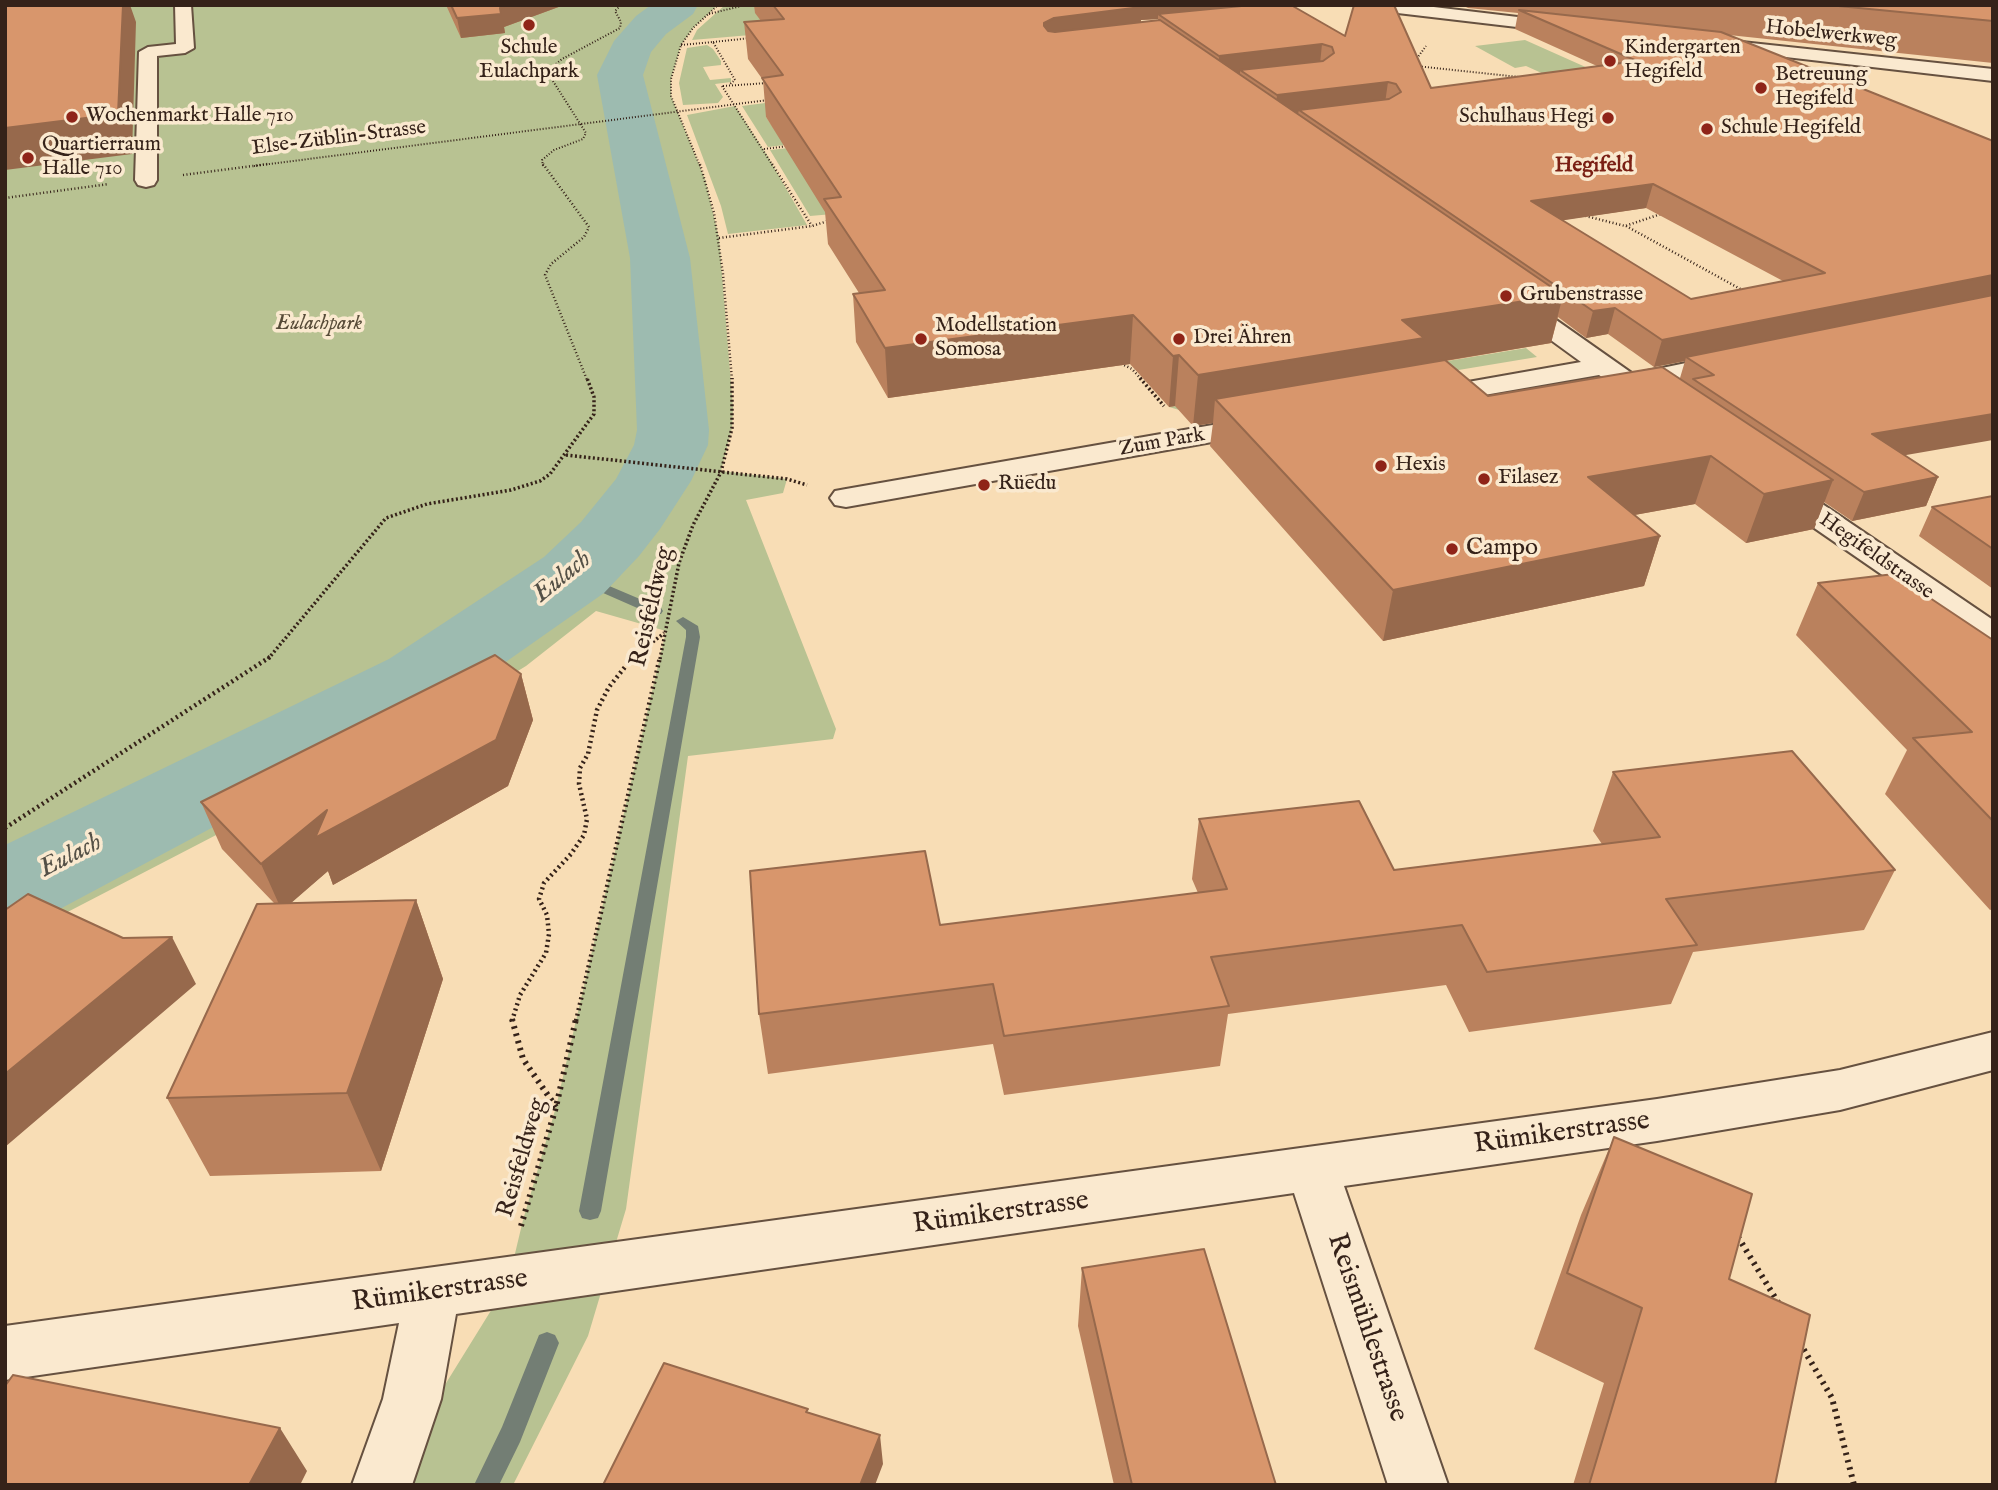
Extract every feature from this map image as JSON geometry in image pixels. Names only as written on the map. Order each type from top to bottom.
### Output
[{"type":"street","points":[[146,180],[148,52],[185,48],[183,5]]},
{"type":"street","points":[[1371,5],[1587,30]]},
{"type":"street","name":"Hobelwerkweg","points":[[1699,43],[1993,75]]},
{"type":"street","points":[[1495,288],[1673,415]]},
{"type":"street","points":[[1628,383],[1755,357]]},
{"type":"street","points":[[1406,400],[1604,366]]},
{"type":"street","name":"Zum Park","points":[[846,498],[1286,421]]},
{"type":"street","name":"Hegifeldstrasse","points":[[1761,477],[1993,636]]},
{"type":"street","name":"Rümikerstrasse","points":[[5,1353],[1313,1171],[1840,1090],[1993,1051]]},
{"type":"street","name":"Reismühlestrasse","points":[[1313,1171],[1418,1485]]},
{"type":"street","points":[[382,1485],[412,1399],[432,1294]]},
{"type":"path","points":[[5,828],[267,661],[386,518],[397,512],[428,504],[527,486],[550,474],[589,424],[596,406],[591,387],[545,275],[551,264],[584,237],[589,227],[542,163],[548,153],[583,139],[586,133],[549,71],[556,62],[620,28],[621,22],[615,11],[621,5]]},
{"type":"path","name":"Reisfeldweg","points":[[521,1229],[556,1107],[685,542],[721,472],[732,428],[733,408],[719,238],[705,179],[671,96],[671,79],[681,45],[706,14],[718,5]]},
{"type":"path","points":[[706,14],[746,5]]},
{"type":"path","points":[[681,45],[759,37]]},
{"type":"path","points":[[713,42],[735,80],[723,86]]},
{"type":"path","points":[[1426,46],[1412,65],[1526,78]]},
{"type":"path","points":[[1509,87],[1513,77]]},
{"type":"path","points":[[723,86],[773,83]]},
{"type":"path","points":[[723,86],[721,88],[764,149],[812,226]]},
{"type":"path","name":"Else-Züblin-Strasse","points":[[5,198],[771,99]]},
{"type":"path","points":[[764,149],[792,146]]},
{"type":"path","points":[[1575,211],[1587,217],[1625,226],[1753,296]]},
{"type":"path","points":[[1625,226],[1670,212]]},
{"type":"path","points":[[719,238],[812,226],[835,218]]},
{"type":"path","points":[[1112,354],[1123,366],[1132,369],[1165,407]]},
{"type":"path","points":[[565,455],[787,479],[846,498]]},
{"type":"path","points":[[556,1107],[523,1059],[512,1019],[520,995],[547,953],[547,915],[539,899],[544,883],[571,854],[584,835],[587,819],[579,785],[580,768],[589,754],[597,710],[609,687],[636,654],[665,632]]},
{"type":"path","points":[[1735,1233],[1784,1314]]},
{"type":"path","points":[[1798,1338],[1832,1398],[1854,1485]]},
{"type":"green space","name":"Eulachpark","points":[[24,5],[718,5],[693,28],[681,45],[671,79],[671,96],[705,179],[719,238],[733,408],[732,428],[721,471],[787,479],[783,493],[746,500],[836,729],[833,739],[688,756],[626,1209],[588,1336],[513,1485],[403,1485],[443,1388],[508,1283],[523,1220],[556,1107],[666,631],[596,611],[526,666],[438,720],[56,918],[5,948],[5,86]]},
{"type":"green space","points":[[725,5],[823,5],[774,33],[692,40],[697,30]]},
{"type":"green space","points":[[1525,40],[1590,69],[1546,75],[1526,66],[1515,68],[1475,46]]},
{"type":"green space","points":[[707,45],[721,61],[721,65],[703,67],[710,80],[731,78],[731,82],[715,84],[723,97],[718,103],[683,105],[679,83],[687,48]]},
{"type":"green space","points":[[1029,69],[766,117],[785,145],[768,147],[742,106]]},
{"type":"green space","points":[[735,106],[807,225],[728,234],[721,206],[687,115]]},
{"type":"green space","points":[[929,133],[833,214],[810,216],[770,150]]},
{"type":"green space","points":[[1526,348],[1537,357],[1193,414],[1169,407]]},
{"type":"building","points":[[5,5],[123,5],[118,114],[5,128]]},
{"type":"building","points":[[451,5],[507,5],[500,8],[501,14],[457,18]]},
{"type":"building","points":[[773,5],[1139,5],[1141,7],[1054,18],[1044,23],[1044,26],[1048,31],[1055,32],[1160,20],[1563,295],[1402,320],[1424,338],[1198,375],[1179,355],[1173,356],[1133,315],[885,348],[853,294],[885,290],[824,199],[841,197],[762,78],[783,75],[744,22],[784,19]]},
{"type":"building","points":[[1252,5],[1291,5],[1345,36],[1354,5],[1394,5],[1431,88],[1637,61],[1519,10],[1721,32],[1993,141],[1993,275],[1662,340],[1615,308],[1593,311],[1299,110],[1389,99],[1401,92],[1396,84],[1388,82],[1277,95],[1240,70],[1323,61],[1334,53],[1332,47],[1322,44],[1219,56],[1158,14]],"holes":[[[1653,184],[1825,273],[1691,299],[1531,201]]]},
{"type":"building","points":[[1828,5],[1993,5],[1993,21]]},
{"type":"building","points":[[1993,295],[1993,414],[1872,434],[1938,477],[1864,492],[1693,379],[1714,375],[1686,357]]},
{"type":"building","points":[[1445,360],[1488,396],[1662,367],[1833,480],[1764,494],[1711,456],[1588,477],[1660,536],[1393,590],[1215,399]]},
{"type":"building","points":[[1993,496],[1993,549],[1932,507]]},
{"type":"building","points":[[1894,574],[1993,640],[1993,821],[1913,738],[1972,732],[1818,583]]},
{"type":"building","points":[[495,655],[521,674],[496,740],[315,838],[327,810],[261,864],[201,802]]},
{"type":"building","points":[[1792,751],[1895,870],[1666,899],[1697,945],[1487,972],[1462,925],[1211,957],[1229,1006],[1004,1036],[993,984],[759,1014],[750,871],[925,851],[940,925],[1227,889],[1199,819],[1359,801],[1394,870],[1660,837],[1613,772]]},
{"type":"building","points":[[28,894],[123,938],[172,937],[5,1074],[5,910]]},
{"type":"building","points":[[416,900],[347,1093],[167,1098],[257,904]]},
{"type":"building","points":[[1614,1137],[1752,1194],[1729,1279],[1810,1315],[1775,1485],[1589,1485],[1642,1308],[1567,1273]]},
{"type":"building","points":[[1204,1249],[1276,1485],[1132,1485],[1082,1268]]},
{"type":"building","points":[[664,1363],[880,1435],[860,1485],[603,1485]]},
{"type":"building","points":[[13,1375],[280,1428],[249,1485],[5,1485],[5,1386]]},
{"type":"waterway","name":"Eulach","points":[[5,891],[421,679],[574,575],[610,539],[632,512],[653,481],[671,445],[673,430],[660,258],[620,75],[630,50],[651,25],[678,5]]},
{"type":"waterway","points":[[574,575],[656,611]]},
{"type":"waterway","points":[[590,1211],[693,637],[693,629],[683,621]]},
{"type":"waterway","points":[[486,1485],[511,1434],[547,1343]]},
{"type":"place","name":"Schule Eulachpark","points":[[529,25]]},
{"type":"place","name":"Kindergarten Hegifeld","points":[[1610,61]]},
{"type":"place","name":"Betreuung Hegifeld","points":[[1761,88]]},
{"type":"place","name":"Wochenmarkt Halle 710","points":[[72,117]]},
{"type":"place","name":"Schulhaus Hegi","points":[[1608,118]]},
{"type":"place","name":"Schule Hegifeld","points":[[1707,129]]},
{"type":"place","name":"Quartierraum Halle 710","points":[[28,158]]},
{"type":"place","name":"Grubenstrasse","points":[[1506,296]]},
{"type":"place","name":"Modellstation Somosa","points":[[921,339]]},
{"type":"place","name":"Drei Ähren","points":[[1179,339]]},
{"type":"place","name":"Hexis","points":[[1381,466]]},
{"type":"place","name":"Filasez","points":[[1484,479]]},
{"type":"place","name":"Rüedu","points":[[984,485]]},
{"type":"place","name":"Campo","points":[[1452,549]]},
{"type":"district","name":"Hegifeld","points":[[1594,167]]}]
